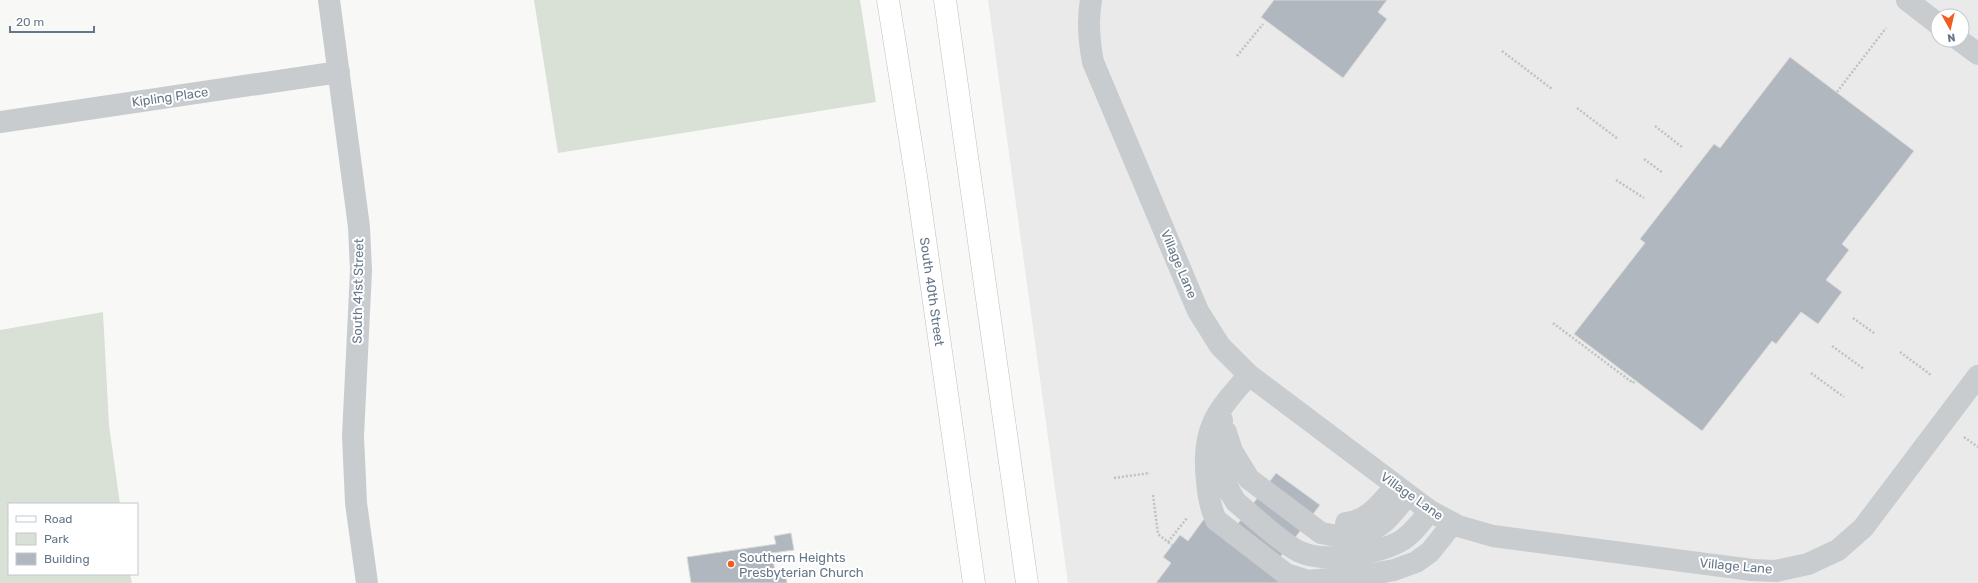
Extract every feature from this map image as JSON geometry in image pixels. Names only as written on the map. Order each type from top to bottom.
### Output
[{"type":"main road","name":"South 40th Street","points":[[888,0],[916,176],[974,583]]},
{"type":"main road","points":[[945,0],[1027,583]]},
{"type":"street","name":"South 41st Street","points":[[329,0],[359,227],[361,271],[353,436],[356,504],[367,583]]},
{"type":"street","name":"Village Lane","points":[[1091,0],[1088,12],[1088,37],[1093,62],[1198,311],[1220,346],[1248,375],[1424,506],[1493,536],[1752,570],[1776,571],[1808,564],[1838,550],[1863,528],[1978,376]]},
{"type":"street","points":[[1907,0],[1930,18]]},
{"type":"street","points":[[1970,48],[1978,54]]},
{"type":"street","name":"Kipling Place","points":[[0,122],[339,72]]},
{"type":"street","points":[[1248,375],[1224,403],[1212,426],[1205,448],[1205,469],[1211,510],[1216,520],[1286,574],[1308,581],[1368,575],[1394,570],[1416,562],[1430,552],[1424,506]]},
{"type":"street","points":[[1224,403],[1224,444],[1230,471],[1243,491],[1306,541],[1338,546],[1370,540],[1398,526],[1424,506]]},
{"type":"street","points":[[1224,403],[1230,432],[1237,447],[1247,459],[1256,468],[1327,520],[1342,523],[1357,521],[1370,513],[1424,506]]},
{"type":"path","points":[[1237,56],[1263,24]]},
{"type":"path","points":[[1837,92],[1886,28]]},
{"type":"path","points":[[1502,51],[1552,89]]},
{"type":"path","points":[[1577,108],[1618,139]]},
{"type":"path","points":[[1655,126],[1682,147]]},
{"type":"path","points":[[1644,159],[1663,173]]},
{"type":"path","points":[[1616,180],[1644,198]]},
{"type":"path","points":[[1854,318],[1874,333]]},
{"type":"path","points":[[1553,322],[1633,383],[1635,380]]},
{"type":"path","points":[[1832,346],[1864,369]]},
{"type":"path","points":[[1900,352],[1931,375]]},
{"type":"path","points":[[1811,373],[1844,397]]},
{"type":"path","points":[[1114,478],[1150,473]]},
{"type":"path","points":[[1153,495],[1158,534],[1172,544]]},
{"type":"path","points":[[1168,542],[1187,517]]},
{"type":"shaded area","points":[[988,0],[1978,0],[1978,583],[1068,583]]},
{"type":"green space","points":[[534,0],[860,0],[876,102],[558,153]]},
{"type":"green space","points":[[103,312],[109,425],[120,503],[8,503],[8,575],[130,575],[132,583],[0,583],[0,330]]},
{"type":"building","points":[[1274,0],[1387,0],[1378,12],[1387,19],[1343,78],[1261,17]]},
{"type":"building","points":[[1790,57],[1914,151],[1842,244],[1849,250],[1826,280],[1842,292],[1818,324],[1801,312],[1776,344],[1772,341],[1702,431],[1574,334],[1645,243],[1640,239],[1714,144],[1720,148]]},
{"type":"building","points":[[1276,473],[1320,505],[1271,569],[1228,537]]},
{"type":"building","points":[[1204,519],[1289,583],[1156,583],[1171,563],[1163,557],[1180,535],[1188,541]]},
{"type":"building","name":"Southern Heights Presbyterian Church","points":[[791,533],[794,550],[772,553],[775,572],[785,570],[787,583],[691,583],[687,557],[776,544],[774,536]]},
{"type":"place","name":"Southern Heights Presbyterian Church","points":[[731,564]]}]
